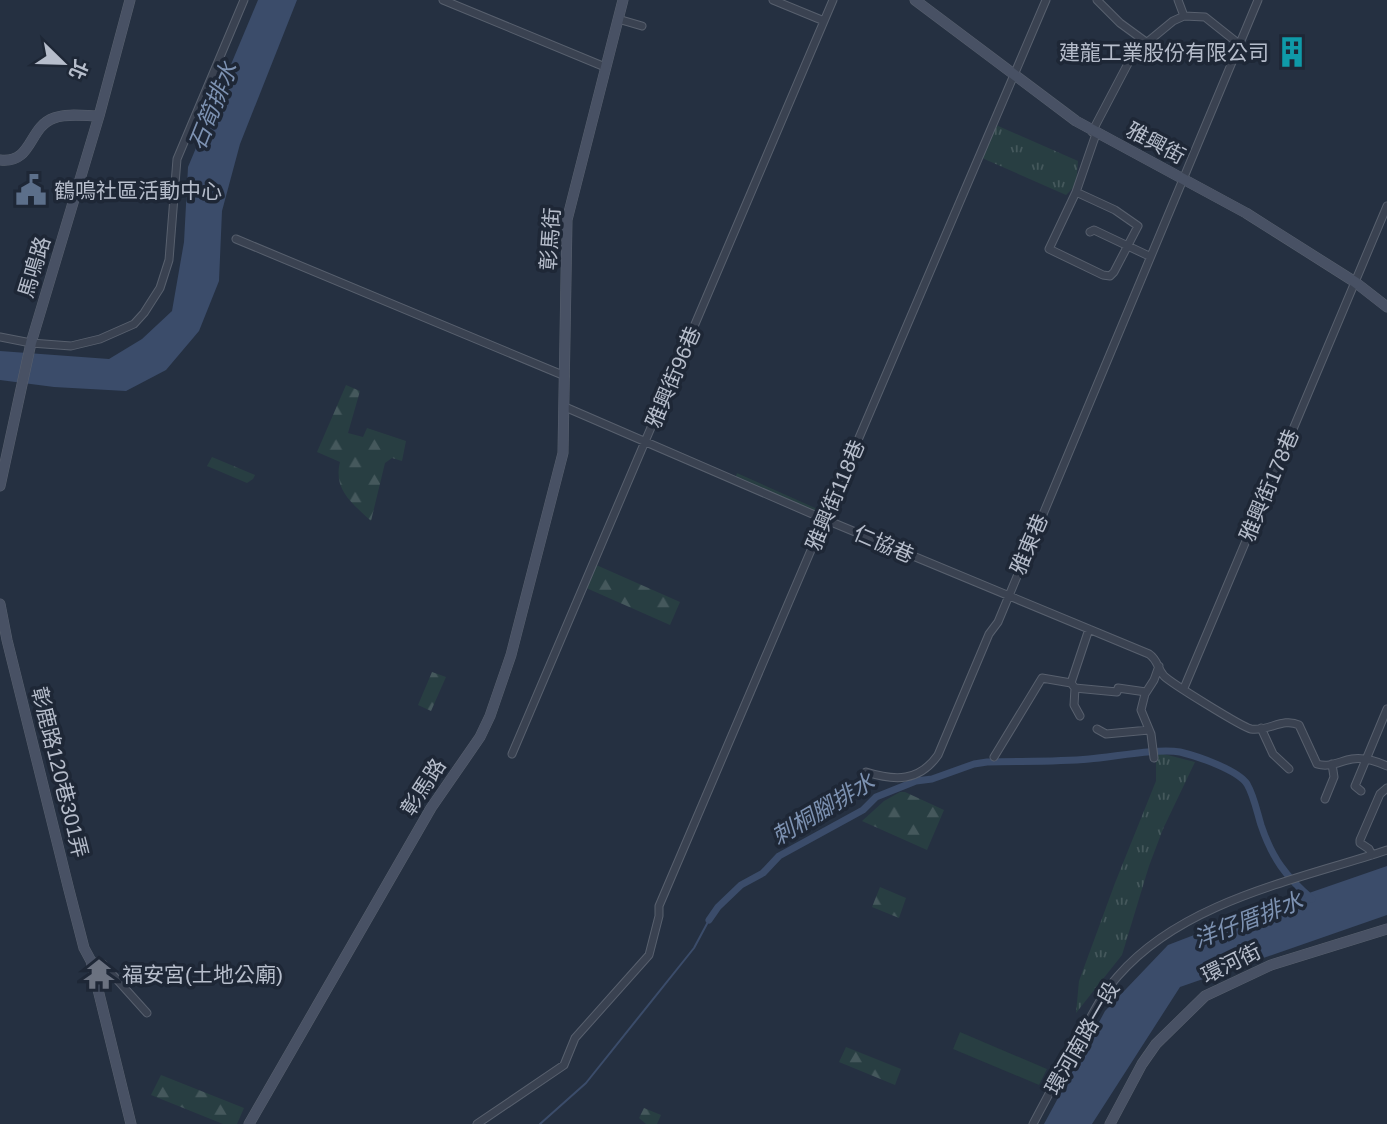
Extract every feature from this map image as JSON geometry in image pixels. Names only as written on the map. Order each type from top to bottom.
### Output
[{"type":"street","name":"馬鳴路","points":[[0,486],[31,343],[99,116],[130,0]]},
{"type":"street","points":[[0,337],[71,346],[100,339],[134,324],[160,288],[170,261],[177,159],[244,0]]},
{"type":"street","points":[[443,0],[605,66]]},
{"type":"street","name":"彰馬街","points":[[565,444],[567,220],[623,0]]},
{"type":"street","points":[[773,0],[824,21]]},
{"type":"street","name":"雅興街96巷","points":[[512,754],[833,0]]},
{"type":"street","name":"雅興街","points":[[915,0],[1094,133],[1246,213],[1355,282],[1387,307]]},
{"type":"street","name":"雅興街118巷","points":[[477,1124],[564,1065],[575,1038],[649,955],[659,906],[1046,0]]},
{"type":"street","points":[[1097,0],[1111,15],[1146,42]]},
{"type":"street","points":[[1178,0],[1184,16]]},
{"type":"street","name":"雅東巷","points":[[866,772],[896,779],[928,769],[938,755],[989,634],[998,622],[1258,0]]},
{"type":"street","points":[[1076,192],[1115,210],[1138,226],[1114,272],[1107,276],[1049,249],[1076,192],[1094,133],[1126,64],[1146,42],[1167,25],[1184,16],[1209,18],[1239,44]]},
{"type":"street","points":[[618,19],[642,26]]},
{"type":"street","points":[[0,160],[11,162],[21,157],[42,127],[51,119],[99,116]]},
{"type":"street","name":"雅興街178巷","points":[[1184,688],[1387,206]]},
{"type":"street","points":[[1090,232],[1094,230],[1149,256]]},
{"type":"street","points":[[236,239],[565,376]]},
{"type":"street","name":"仁協巷","points":[[565,407],[824,519],[1149,654],[1156,659],[1166,678],[1238,723],[1252,729],[1294,723],[1299,725],[1317,764],[1332,764]]},
{"type":"street","name":"彰馬路","points":[[248,1124],[431,808],[480,737],[491,716],[511,655],[565,444]]},
{"type":"street","name":"彰鹿路120巷301弄","points":[[0,604],[131,1124]]},
{"type":"street","points":[[1080,716],[1074,705],[1073,685],[1089,629]]},
{"type":"street","points":[[1154,758],[1149,730],[1141,710],[1159,665]]},
{"type":"street","points":[[994,757],[1042,678],[1116,692],[1118,688],[1146,692]]},
{"type":"street","points":[[1361,790],[1355,786],[1387,709]]},
{"type":"street","points":[[1261,728],[1273,754],[1290,769]]},
{"type":"street","points":[[1097,729],[1107,734],[1149,730]]},
{"type":"street","points":[[1325,799],[1334,777],[1332,764],[1356,758],[1387,766]]},
{"type":"street","points":[[1372,855],[1360,840],[1380,794],[1387,788]]},
{"type":"street","name":"環河南路一段","points":[[1033,1124],[1102,997],[1119,975],[1142,953],[1175,928],[1199,915],[1240,898],[1387,850]]},
{"type":"street","name":"環河街","points":[[1110,1124],[1142,1064],[1156,1044],[1205,996],[1271,965],[1387,929]]},
{"type":"street","points":[[90,961],[103,964],[147,1013]]},
{"type":"green space","points":[[996,125],[1078,161],[1076,185],[1066,195],[982,158]]},
{"type":"green space","points":[[346,385],[360,391],[348,433],[363,437],[367,428],[406,441],[402,461],[392,458],[385,463],[371,521],[351,502],[342,488],[339,480],[340,462],[317,452]]},
{"type":"green space","points":[[212,457],[255,475],[247,483],[207,466]]},
{"type":"green space","points":[[737,473],[822,511],[819,515],[735,478]]},
{"type":"green space","points":[[594,564],[680,602],[670,625],[584,587]]},
{"type":"green space","points":[[432,672],[446,677],[431,711],[418,705]]},
{"type":"green space","points":[[1156,752],[1195,762],[1163,829],[1149,866],[1122,955],[1076,1013],[1079,981],[1156,781]]},
{"type":"green space","points":[[900,792],[944,810],[927,850],[862,821],[884,801]]},
{"type":"green space","points":[[880,887],[906,898],[899,918],[872,907]]},
{"type":"green space","points":[[960,1032],[1047,1069],[1039,1085],[953,1049]]},
{"type":"green space","points":[[846,1047],[901,1069],[895,1085],[839,1062]]},
{"type":"green space","points":[[161,1075],[244,1108],[237,1124],[223,1124],[151,1095]]},
{"type":"green space","points":[[644,1108],[661,1115],[657,1124],[646,1124],[639,1118]]},
{"type":"water","points":[[258,0],[297,0],[240,144],[222,211],[219,281],[199,331],[166,370],[126,391],[54,387],[0,380],[0,351],[109,359],[142,339],[172,311],[184,242],[188,167]]},
{"type":"water","name":"洋仔厝排水","points":[[1387,866],[1387,915],[1180,987],[1092,1124],[1044,1124],[1105,1011],[1168,945]]},
{"type":"waterway","name":"刺桐腳排水","points":[[709,920],[718,907],[741,885],[763,873],[779,856],[863,810],[876,797],[916,781],[932,779],[987,762],[1077,760],[1160,751],[1180,752],[1196,757],[1216,764],[1242,779],[1252,794],[1265,837],[1275,857],[1287,875],[1312,899]]},
{"type":"waterway","name":"刺桐腳排水","points":[[540,1124],[586,1083],[694,948],[709,920]]},
{"type":"place","name":"建龍工業股份有限公司","points":[[1292,52]]},
{"type":"place","name":"鶴鳴社區活動中心","points":[[31,190]]},
{"type":"place","name":"福安宮(土地公廟)","points":[[99,974]]},
{"type":"water label","name":"石筍排水","points":[[213,106]]}]
